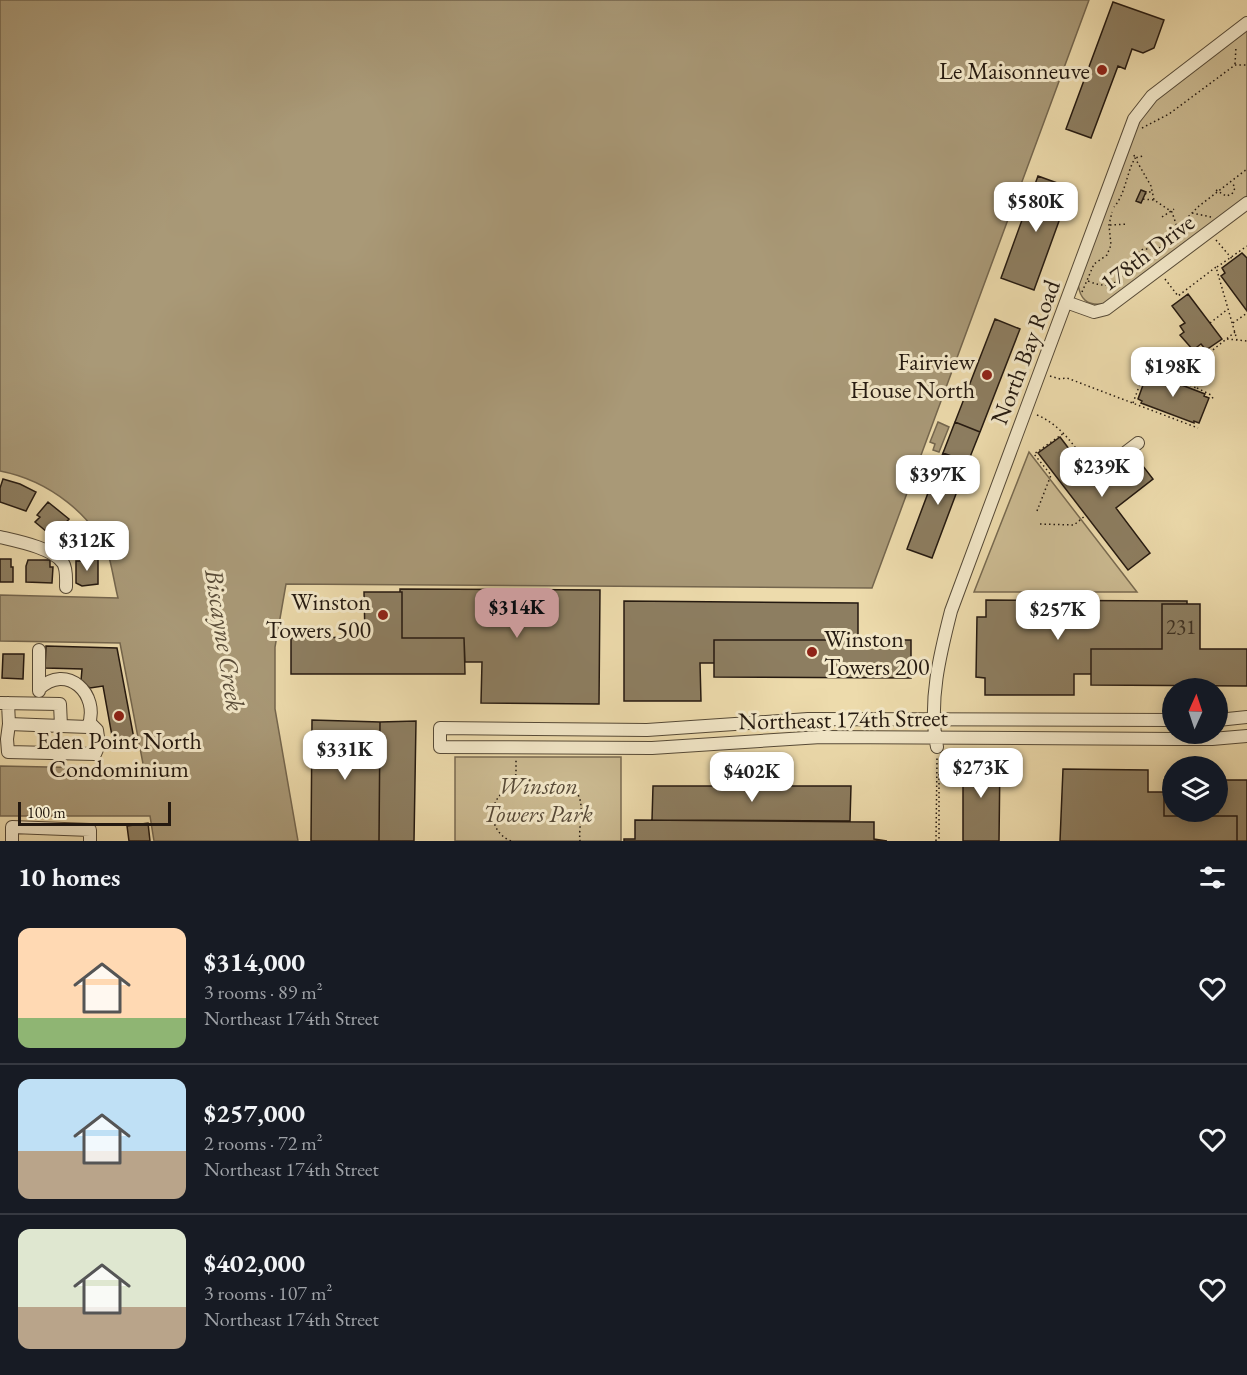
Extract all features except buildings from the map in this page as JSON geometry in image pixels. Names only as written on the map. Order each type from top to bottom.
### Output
[{"type":"street","name":"North Bay Road","points":[[936,742],[938,673],[951,611],[1134,119],[1152,96],[1247,24]]},
{"type":"street","name":"178th Drive","points":[[1066,302],[1094,312],[1106,309],[1247,203]]},
{"type":"street","points":[[1104,469],[1138,442]]},
{"type":"street","points":[[0,537],[40,548],[63,562],[66,587]]},
{"type":"street","points":[[39,650],[40,704]]},
{"type":"street","points":[[9,724],[88,727],[91,705],[88,695],[79,686],[69,680],[55,679],[47,681],[39,689]]},
{"type":"street","points":[[61,726],[60,704],[4,703],[9,724],[8,752],[94,754],[99,745],[97,730],[90,723]]},
{"type":"street","points":[[1228,719],[1247,717]]},
{"type":"street","name":"Northeast 174th Street","points":[[1162,720],[808,719],[647,730],[440,728],[440,747],[512,751],[648,748],[794,738],[859,737],[936,742],[1027,738],[1162,737]]},
{"type":"street","points":[[859,719],[859,737]]},
{"type":"street","points":[[1027,720],[1027,738]]},
{"type":"street","points":[[1078,720],[1078,738]]},
{"type":"street","points":[[690,746],[708,726]]},
{"type":"street","points":[[508,728],[512,751]]},
{"type":"street","points":[[647,730],[648,748]]},
{"type":"street","name":"Northeast 174th Street","points":[[1228,736],[1247,736]]},
{"type":"street","points":[[12,841],[12,827],[90,830],[90,841]]},
{"type":"path","points":[[1235,64],[1237,43]]},
{"type":"path","points":[[1140,130],[1172,112],[1235,64],[1247,65]]},
{"type":"path","points":[[1133,152],[1154,200]]},
{"type":"path","points":[[1081,296],[1096,262],[1107,255],[1111,245],[1109,225],[1113,210],[1121,197],[1128,169],[1135,158],[1143,156]]},
{"type":"path","points":[[1088,281],[1100,285],[1115,283],[1124,274],[1126,263],[1143,249],[1158,249],[1175,236],[1178,227],[1191,213],[1247,169]]},
{"type":"path","points":[[1217,191],[1226,195],[1232,194],[1235,188],[1232,181]]},
{"type":"path","points":[[1145,194],[1152,191]]},
{"type":"path","points":[[1143,199],[1154,200],[1173,211],[1178,227]]},
{"type":"path","points":[[1162,217],[1173,211]]},
{"type":"path","points":[[1191,213],[1211,216]]},
{"type":"path","points":[[1109,225],[1128,224]]},
{"type":"path","points":[[1216,239],[1233,260]]},
{"type":"path","points":[[1178,296],[1247,246]]},
{"type":"path","points":[[1216,267],[1237,340]]},
{"type":"path","points":[[1164,278],[1181,300]]},
{"type":"path","points":[[1210,323],[1228,309]]},
{"type":"path","points":[[1233,324],[1247,313]]},
{"type":"path","points":[[1196,388],[1204,375],[1209,353],[1235,332]]},
{"type":"path","points":[[1226,339],[1247,341]]},
{"type":"path","points":[[1132,403],[1145,370],[1164,377],[1166,374],[1211,395],[1214,400]]},
{"type":"path","points":[[1050,376],[1060,379],[1067,378],[1198,428]]},
{"type":"path","points":[[1036,415],[1053,422],[1064,433],[1102,483]]},
{"type":"path","points":[[1037,511],[1051,475],[1034,454],[1064,433]]},
{"type":"path","points":[[1041,524],[1074,525],[1086,515]]},
{"type":"path","points":[[936,742],[938,841]]},
{"type":"path","points":[[512,751],[516,774],[524,786],[543,795],[567,790],[576,792],[582,801],[580,841]]},
{"type":"path","points":[[511,841],[498,832],[492,816],[495,801],[510,788],[516,774]]},
{"type":"path","points":[[510,788],[524,786]]},
{"type":"green space","points":[[1247,30],[1247,196],[1103,304],[1089,303],[1080,294],[1078,284],[1138,122],[1148,106]]},
{"type":"green space","points":[[1029,452],[1137,592],[974,592]]},
{"type":"green space","name":"Winston Towers Park","points":[[455,757],[621,757],[621,841],[455,841]]},
{"type":"water","name":"Biscayne Creek","points":[[0,0],[1089,0],[872,588],[286,584],[275,647],[275,709],[298,841],[154,841],[150,816],[0,816],[0,766],[144,769],[120,643],[0,641],[0,595],[118,598],[110,561],[103,544],[94,529],[81,515],[52,491],[35,482],[0,471]]},
{"type":"water","points":[[938,422],[949,427],[939,452],[933,450],[935,444],[930,442]]},
{"type":"place","name":"Le Maisonneuve","points":[[1102,70]]},
{"type":"place","name":"Fairview House North","points":[[987,375]]},
{"type":"place","name":"Winston Towers 500","points":[[383,615]]},
{"type":"place","name":"Winston Towers 200","points":[[812,652]]},
{"type":"place","name":"Eden Point North Condominium","points":[[119,716]]}]
